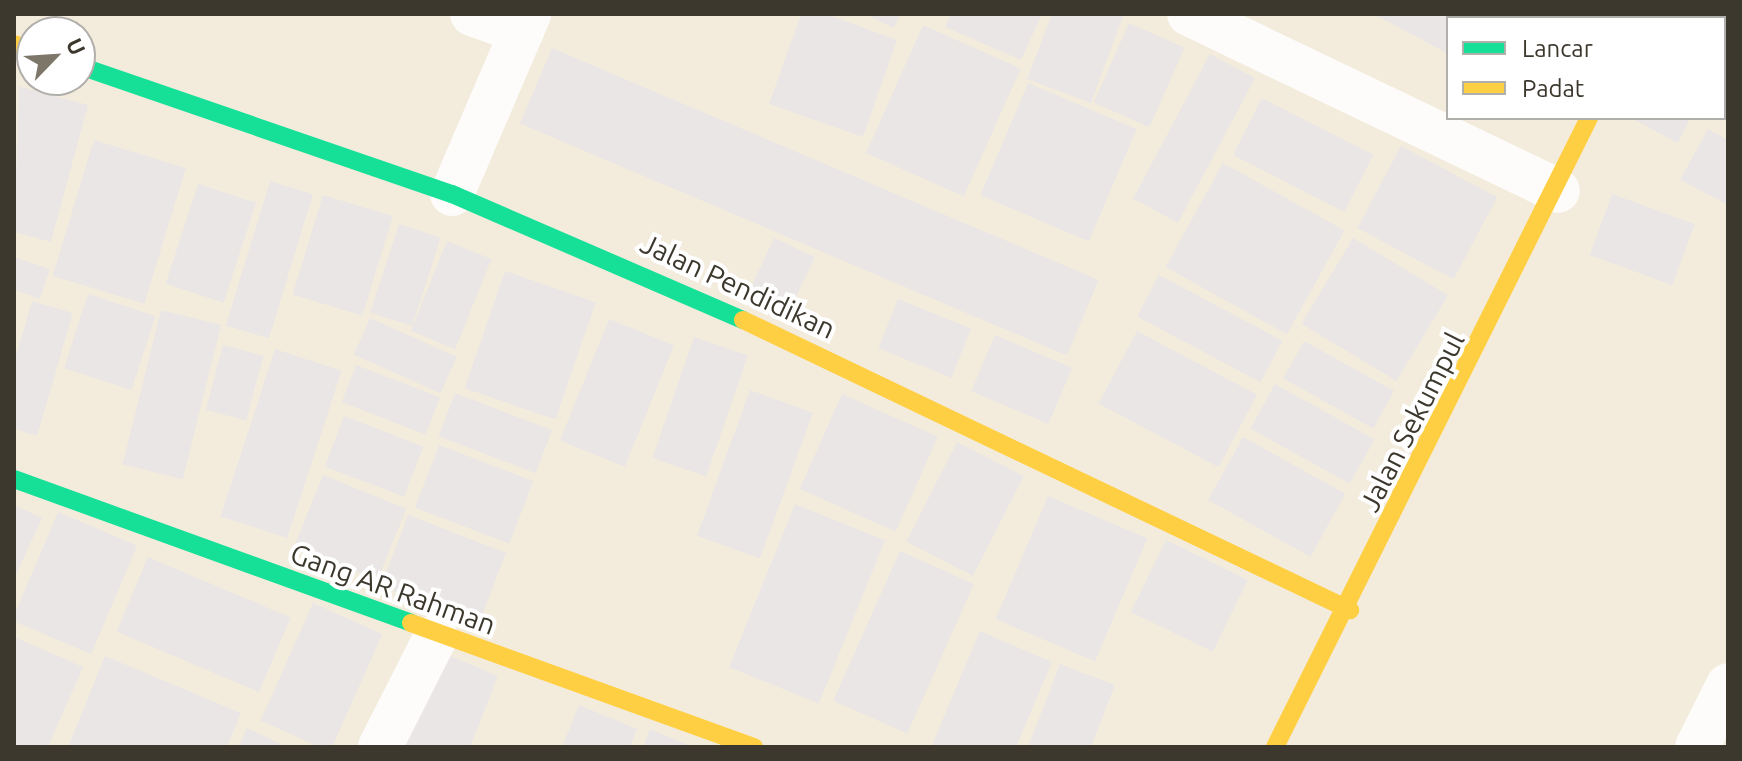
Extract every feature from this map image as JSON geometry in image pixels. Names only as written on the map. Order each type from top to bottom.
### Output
[{"type":"street","points":[[452,194],[525,23],[472,14]]},
{"type":"street","points":[[1189,14],[1558,191]]},
{"type":"street","name":"Jalan Pendidikan","points":[[96,72],[452,194],[627,264],[1350,610]]},
{"type":"street","name":"Jalan Sekumpul","points":[[1275,747],[1350,610],[1558,191],[1588,120]]},
{"type":"street","name":"Gang AR Rahman","points":[[14,479],[436,636],[754,747]]},
{"type":"street","points":[[380,747],[436,636]]},
{"type":"street","points":[[1697,747],[1728,685]]},
{"type":"building","points":[[801,14],[826,14],[897,40],[863,137],[769,104]]},
{"type":"building","points":[[865,14],[900,14],[894,28]]},
{"type":"building","points":[[951,14],[1042,14],[1021,60],[945,27]]},
{"type":"building","points":[[1052,14],[1124,14],[1091,103],[1027,79]]},
{"type":"building","points":[[1374,14],[1520,14],[1446,16],[1446,53]]},
{"type":"building","points":[[1129,23],[1185,48],[1149,127],[1094,102]]},
{"type":"building","points":[[923,25],[1021,69],[964,196],[866,153]]},
{"type":"building","points":[[552,48],[1099,280],[1067,356],[520,123]]},
{"type":"building","points":[[1210,54],[1255,78],[1178,223],[1133,199]]},
{"type":"building","points":[[1028,83],[1137,129],[1089,241],[980,195]]},
{"type":"building","points":[[19,96],[55,96],[88,105],[51,242],[14,232]]},
{"type":"building","points":[[1262,98],[1373,155],[1344,212],[1233,155]]},
{"type":"building","points":[[1635,120],[1689,120],[1678,143]]},
{"type":"building","points":[[1708,129],[1728,140],[1728,205],[1680,180]]},
{"type":"building","points":[[94,140],[186,168],[144,304],[52,276]]},
{"type":"building","points":[[1401,146],[1497,197],[1454,279],[1357,228]]},
{"type":"building","points":[[1223,163],[1345,230],[1287,334],[1165,267]]},
{"type":"building","points":[[270,181],[313,194],[269,339],[226,325]]},
{"type":"building","points":[[198,184],[256,203],[224,303],[166,284]]},
{"type":"building","points":[[1612,194],[1695,224],[1672,285],[1590,255]]},
{"type":"building","points":[[323,195],[393,216],[362,316],[293,294]]},
{"type":"building","points":[[399,224],[441,238],[412,326],[370,312]]},
{"type":"building","points":[[774,238],[815,257],[784,322],[744,303]]},
{"type":"building","points":[[1353,238],[1448,295],[1397,381],[1301,324]]},
{"type":"building","points":[[447,241],[492,259],[455,349],[411,331]]},
{"type":"building","points":[[14,257],[50,269],[40,299],[14,290]]},
{"type":"building","points":[[505,271],[596,302],[555,419],[465,388]]},
{"type":"building","points":[[1159,275],[1283,341],[1261,382],[1137,316]]},
{"type":"building","points":[[88,294],[156,316],[131,390],[64,368]]},
{"type":"building","points":[[898,299],[971,329],[951,378],[878,348]]},
{"type":"building","points":[[32,301],[73,313],[37,436],[14,429],[14,362]]},
{"type":"building","points":[[161,310],[221,325],[183,479],[123,464]]},
{"type":"building","points":[[370,318],[457,357],[441,393],[354,355]]},
{"type":"building","points":[[609,319],[674,345],[625,467],[560,440]]},
{"type":"building","points":[[1137,331],[1257,395],[1219,467],[1099,403]]},
{"type":"building","points":[[995,335],[1072,368],[1048,424],[971,391]]},
{"type":"building","points":[[694,337],[748,356],[706,477],[652,458]]},
{"type":"building","points":[[1304,341],[1394,391],[1373,429],[1283,379]]},
{"type":"building","points":[[223,345],[264,356],[246,421],[206,410]]},
{"type":"building","points":[[275,349],[342,371],[287,538],[221,516]]},
{"type":"building","points":[[356,365],[440,397],[426,435],[342,402]]},
{"type":"building","points":[[1275,384],[1375,439],[1350,484],[1250,429]]},
{"type":"building","points":[[750,390],[813,413],[760,559],[697,536]]},
{"type":"building","points":[[455,393],[552,430],[536,473],[439,436]]},
{"type":"building","points":[[842,394],[938,437],[896,532],[800,489]]},
{"type":"building","points":[[344,416],[423,446],[404,497],[325,466]]},
{"type":"building","points":[[1243,437],[1345,494],[1310,557],[1208,500]]},
{"type":"building","points":[[957,442],[1024,476],[973,576],[906,542]]},
{"type":"building","points":[[439,445],[533,481],[509,544],[415,508]]},
{"type":"building","points":[[323,475],[406,509],[378,580],[294,546]]},
{"type":"building","points":[[1048,496],[1147,538],[1095,662],[996,619]]},
{"type":"building","points":[[795,504],[885,540],[819,704],[729,667]]},
{"type":"building","points":[[14,505],[42,518],[14,579]]},
{"type":"building","points":[[58,512],[137,546],[91,654],[14,622]]},
{"type":"building","points":[[408,515],[506,553],[479,624],[381,586]]},
{"type":"building","points":[[1166,540],[1248,580],[1213,652],[1131,612]]},
{"type":"building","points":[[900,551],[974,584],[907,734],[833,701]]},
{"type":"building","points":[[148,557],[291,618],[259,692],[116,632]]},
{"type":"building","points":[[313,603],[382,634],[332,747],[319,747],[261,721]]},
{"type":"building","points":[[980,631],[1052,662],[1016,747],[931,747]]},
{"type":"building","points":[[14,637],[83,667],[48,747],[14,747]]},
{"type":"building","points":[[436,650],[498,676],[470,747],[396,747]]},
{"type":"building","points":[[105,656],[241,713],[227,747],[68,747]]},
{"type":"building","points":[[1060,664],[1115,685],[1091,747],[1028,747]]},
{"type":"building","points":[[579,705],[637,729],[630,747],[562,747]]},
{"type":"building","points":[[247,728],[287,747],[238,747]]},
{"type":"building","points":[[650,729],[693,747],[643,747]]},
{"type":"traffic: fast","points":[[96,72],[452,194],[743,320]]},
{"type":"traffic: fast","points":[[14,479],[411,623]]},
{"type":"traffic: slow","points":[[1275,747],[1588,120]]},
{"type":"traffic: slow","points":[[743,320],[1350,610]]},
{"type":"traffic: slow","points":[[411,623],[754,747]]}]
